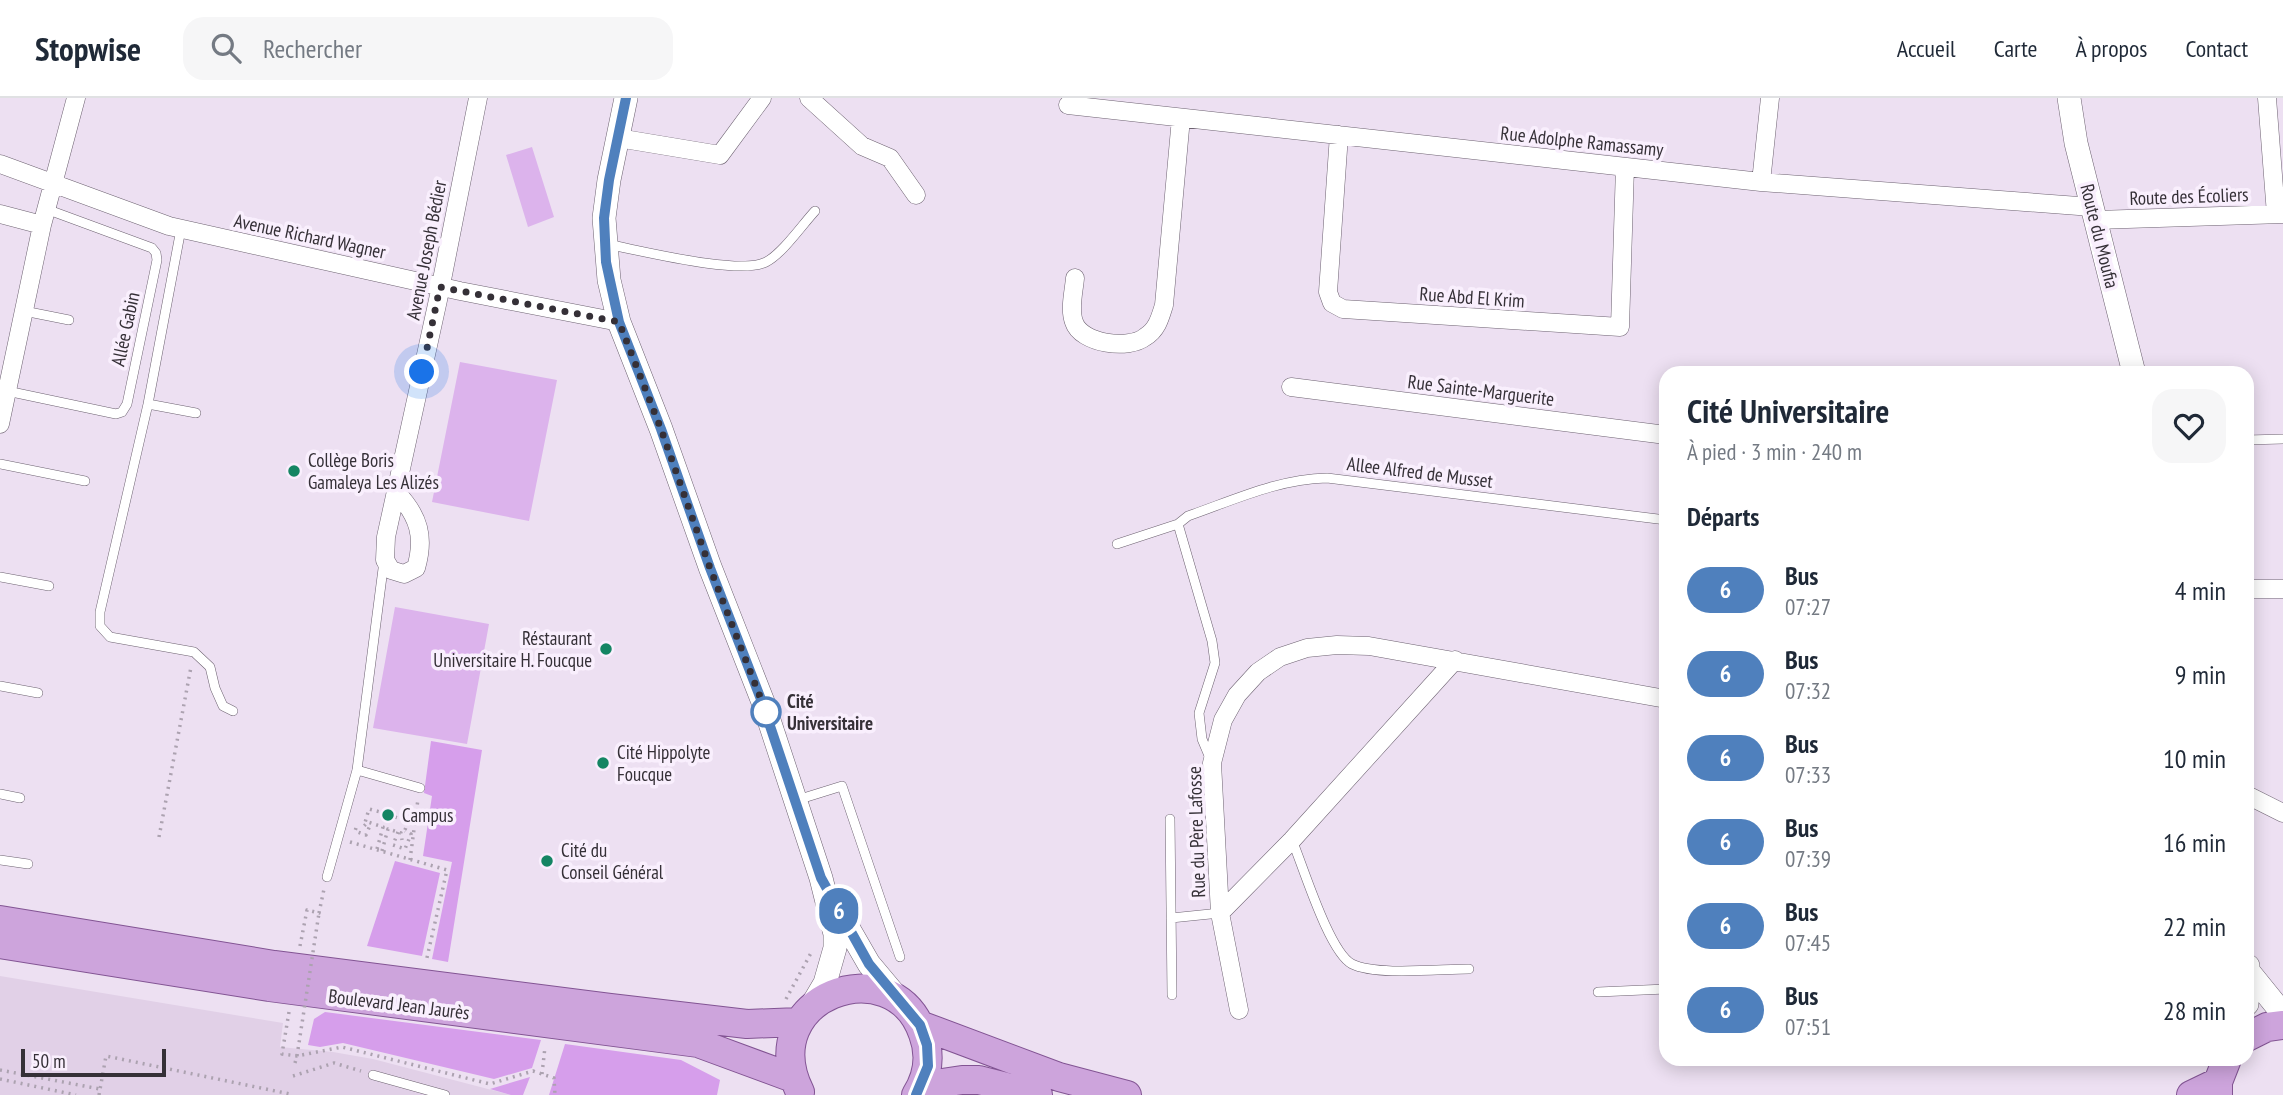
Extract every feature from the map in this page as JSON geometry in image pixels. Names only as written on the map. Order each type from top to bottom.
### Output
[{"type":"main road","name":"Boulevard Jean Jaurès","points":[[0,920],[274,964],[747,1024],[798,1011],[830,995],[850,989],[868,989],[886,994],[902,1003],[920,1025],[927,1045],[928,1066],[919,1090]]},
{"type":"main road","name":"Boulevard Jean Jaurès","points":[[0,943],[269,987],[698,1043],[797,1087]]},
{"type":"main road","name":"Boulevard Jean Jaurès","points":[[797,1087],[789,1059],[798,1011]]},
{"type":"main road","points":[[920,1025],[1059,1077],[1127,1095]]},
{"type":"main road","points":[[2254,1034],[2267,1027],[2283,1025]]},
{"type":"main road","points":[[2191,1095],[2221,1079]]},
{"type":"main road","name":"Boulevard Jean Jaurès","points":[[919,1090],[962,1080],[979,1080],[1038,1095]]},
{"type":"street","points":[[0,424],[4,390],[44,217],[76,98]]},
{"type":"street","name":"Avenue Joseph Bédier","points":[[385,560],[386,537],[478,98]]},
{"type":"street","points":[[626,98],[604,218],[609,280],[619,322],[762,702],[821,878],[835,934],[835,948],[825,983],[798,1011]]},
{"type":"street","points":[[618,138],[720,155],[762,98]]},
{"type":"street","points":[[809,98],[862,146],[890,158],[916,195]]},
{"type":"street","points":[[1761,182],[1770,98]]},
{"type":"street","name":"Route du Moufia","points":[[2069,98],[2076,144],[2132,366]]},
{"type":"street","points":[[2267,98],[2279,214]]},
{"type":"street","name":"Rue Adolphe Ramassamy","points":[[1068,106],[1761,182],[2094,213]]},
{"type":"street","points":[[1076,278],[1072,311],[1078,330],[1097,341],[1132,344],[1154,330],[1164,305],[1181,118]]},
{"type":"street","name":"Rue Abd El Krim","points":[[1339,135],[1328,292],[1332,303],[1343,309],[1620,327],[1625,167]]},
{"type":"street","name":"Avenue Richard Wagner","points":[[0,164],[181,229],[440,287],[619,322]]},
{"type":"street","name":"Route des Écoliers","points":[[2094,213],[2279,214]]},
{"type":"street","points":[[0,214],[44,217]]},
{"type":"street","name":"Rue Sainte-Marguerite","points":[[1291,387],[1659,434]]},
{"type":"street","points":[[385,560],[391,570],[404,574],[416,568],[422,549],[418,524],[409,505],[396,492]]},
{"type":"street","points":[[2254,589],[2283,589]]},
{"type":"street","name":"Rue du Père Lafosse","points":[[1239,1010],[1220,913],[1212,763],[1223,720],[1237,695],[1258,672],[1280,657],[1307,648],[1369,646],[1659,698]]},
{"type":"street","name":"Rue du Père Lafosse","points":[[1220,913],[1292,840],[1455,660]]},
{"type":"street","points":[[2254,798],[2283,813]]},
{"type":"street","points":[[821,878],[869,964],[902,1003]]},
{"type":"street","points":[[2254,973],[2283,1014]]},
{"type":"lane","points":[[604,244],[737,267],[759,266],[770,260],[815,211]]},
{"type":"lane","name":"Allée Gabin","points":[[4,390],[116,414],[122,412],[127,404],[157,260],[156,253],[152,248],[44,217]]},
{"type":"lane","points":[[181,229],[148,404],[100,612],[100,626],[110,637],[194,652],[210,667],[223,706],[233,711]]},
{"type":"lane","points":[[24,311],[69,320]]},
{"type":"lane","points":[[148,404],[196,413]]},
{"type":"lane","points":[[2254,440],[2283,439]]},
{"type":"lane","points":[[0,464],[85,481]]},
{"type":"lane","name":"Allee Alfred de Musset","points":[[1116,544],[1178,524],[1188,516],[1282,483],[1315,478],[1659,519]]},
{"type":"lane","points":[[1178,524],[1212,641],[1215,663],[1201,704],[1199,726],[1212,763]]},
{"type":"lane","points":[[327,877],[357,770],[385,560]]},
{"type":"lane","points":[[0,577],[49,586]]},
{"type":"lane","points":[[0,686],[38,693]]},
{"type":"lane","points":[[357,770],[420,788]]},
{"type":"lane","points":[[795,800],[842,786],[900,957]]},
{"type":"lane","points":[[0,794],[20,797]]},
{"type":"lane","points":[[1170,819],[1172,995]]},
{"type":"lane","points":[[1292,840],[1334,946],[1350,963],[1370,969],[1469,969]]},
{"type":"lane","points":[[0,860],[29,864]]},
{"type":"lane","points":[[1171,918],[1220,913]]},
{"type":"lane","points":[[1598,992],[1659,989]]},
{"type":"lane","points":[[373,1075],[445,1095]]},
{"type":"path","points":[[159,837],[194,652]]},
{"type":"path","points":[[410,860],[420,788]]},
{"type":"path","points":[[379,850],[383,827],[368,822],[364,826],[369,809],[384,813]]},
{"type":"path","points":[[360,816],[366,818]]},
{"type":"path","points":[[379,850],[388,829],[401,833],[402,840],[408,821],[395,817]]},
{"type":"path","points":[[357,823],[355,831],[366,835],[371,823]]},
{"type":"path","points":[[398,832],[393,845],[405,849],[411,834],[405,831]]},
{"type":"path","points":[[361,844],[447,870],[425,964]]},
{"type":"path","points":[[295,1063],[327,877]]},
{"type":"path","points":[[300,947],[307,911],[319,913]]},
{"type":"path","points":[[798,1011],[812,950]]},
{"type":"path","points":[[307,1015],[287,1012],[282,1054],[297,1056],[342,1046],[490,1084],[533,1071],[554,1078],[555,1095]]},
{"type":"path","points":[[542,1074],[546,1038]]},
{"type":"path","points":[[99,1095],[106,1056],[290,1094]]},
{"type":"path","points":[[293,1076],[334,1063],[373,1075]]},
{"type":"path","points":[[0,1070],[100,1089]]},
{"type":"path","points":[[0,1079],[76,1095]]},
{"type":"shaded area","points":[[532,147],[554,217],[528,227],[506,155]]},
{"type":"shaded area","points":[[460,362],[557,380],[529,521],[432,502]]},
{"type":"shaded area","points":[[395,607],[489,624],[467,744],[373,728]]},
{"type":"shaded area","points":[[431,741],[482,750],[448,962],[432,959],[452,862],[423,856],[432,796],[424,793]]},
{"type":"shaded area","points":[[395,861],[440,873],[422,956],[367,946]]},
{"type":"shaded area","points":[[0,976],[283,1023],[280,1047],[373,1059],[511,1095],[0,1095]]},
{"type":"shaded area","points":[[325,1012],[541,1040],[532,1068],[494,1079],[343,1043],[320,1047],[308,1045],[314,1019]]},
{"type":"shaded area","points":[[565,1044],[681,1060],[720,1080],[717,1095],[549,1095]]},
{"type":"shaded area","points":[[530,1077],[523,1095],[511,1095],[490,1089]]},
{"type":"bus line","name":"6","points":[[626,98],[604,218],[606,262],[619,322],[762,702],[821,878],[869,964],[920,1025],[927,1045],[928,1066],[922,1086],[916,1095]]},
{"type":"place","name":"Collège Boris Gamaleya Les Alizés","points":[[294,471]]},
{"type":"place","name":"Réstaurant Universitaire H. Foucque","points":[[606,649]]},
{"type":"place","name":"Cité Universitaire","points":[[766,712]]},
{"type":"place","name":"Cité Hippolyte Foucque","points":[[603,763]]},
{"type":"place","name":"Campus","points":[[388,815]]},
{"type":"place","name":"Cité du Conseil Général","points":[[547,861]]},
{"type":"route","points":[[422,372],[440,287],[619,322],[766,712]]}]
